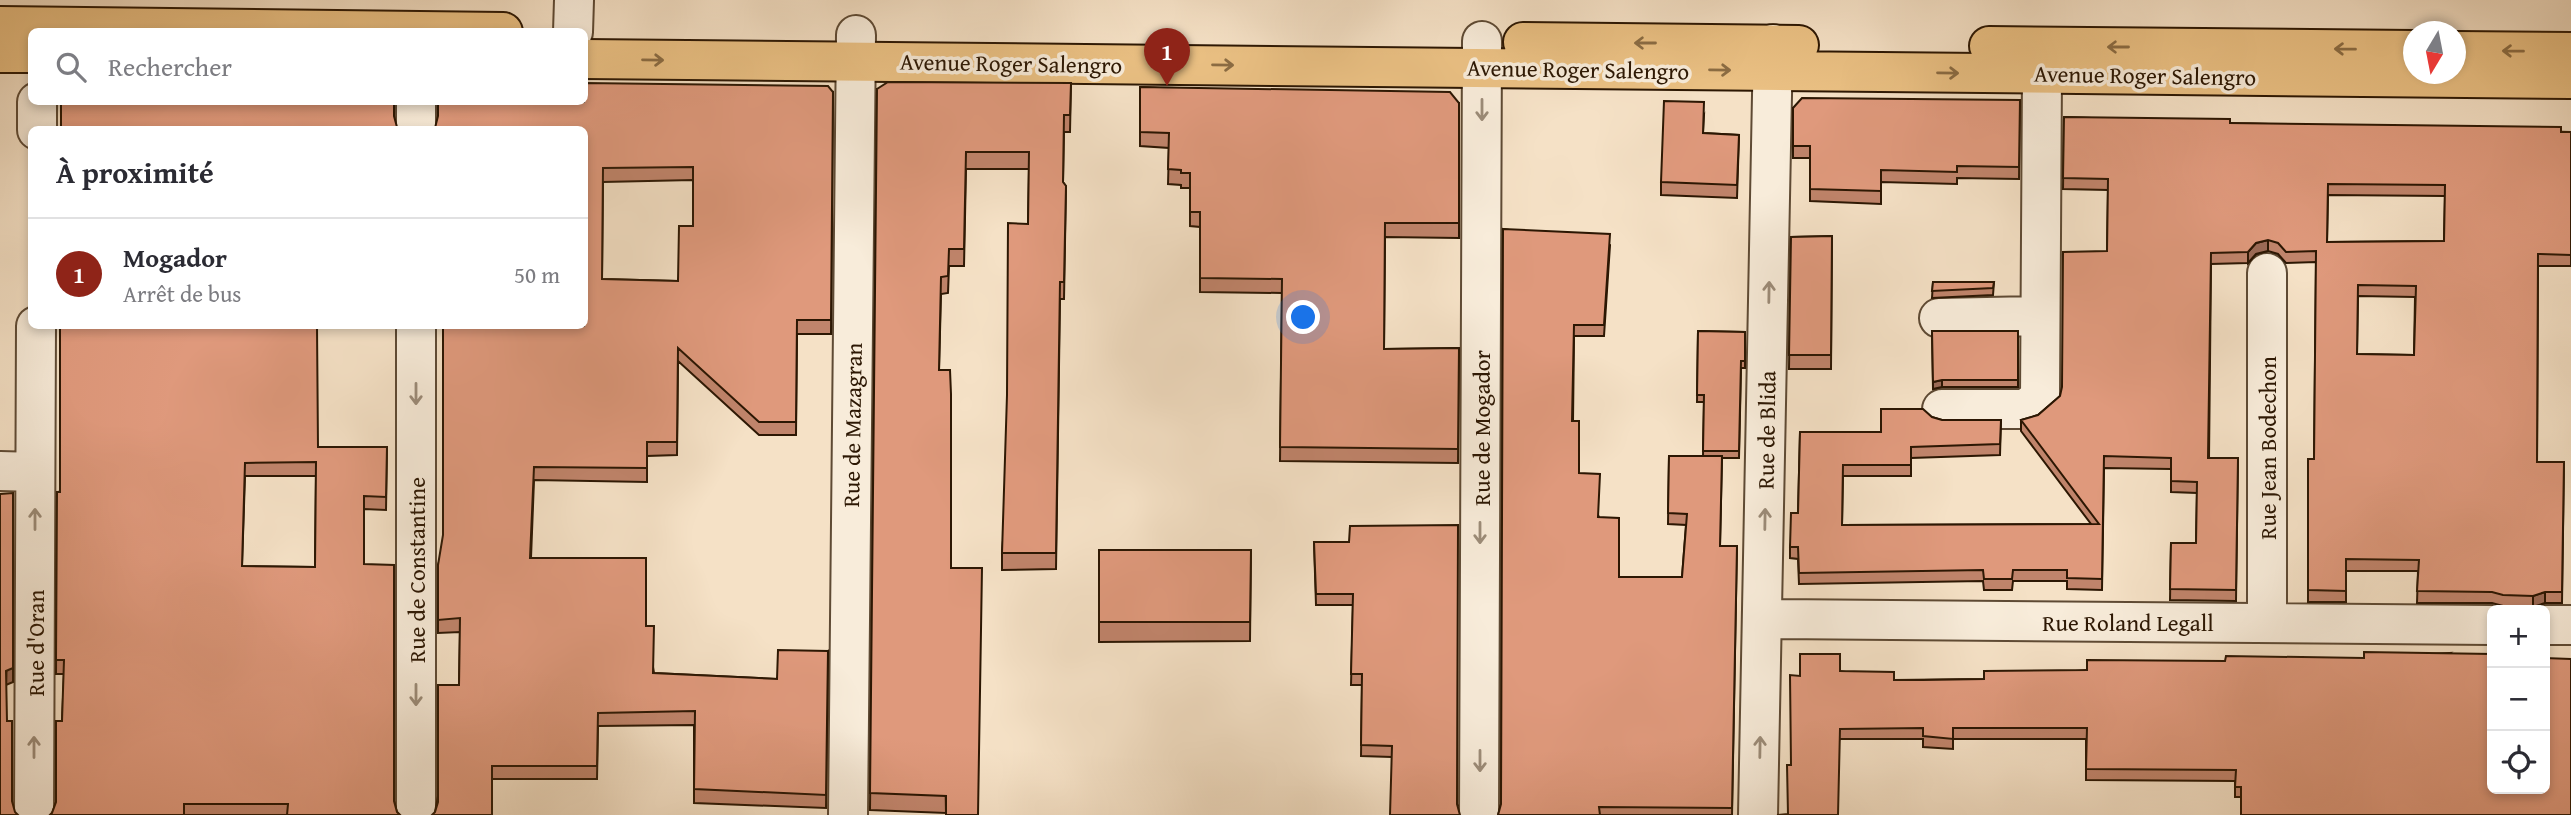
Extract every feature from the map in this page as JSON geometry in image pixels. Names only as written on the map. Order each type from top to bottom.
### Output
[{"type":"main road","points":[[0,26],[28,35]]},
{"type":"main road","name":"Avenue Roger Salengro","points":[[588,32],[856,48],[1773,58],[2403,50]]},
{"type":"main road","points":[[0,53],[28,40]]},
{"type":"main road","name":"Avenue Roger Salengro","points":[[588,59],[856,48]]},
{"type":"main road","points":[[2466,51],[2571,52]]},
{"type":"main road","name":"Avenue Roger Salengro","points":[[1773,58],[2042,74],[2571,79]]},
{"type":"street","points":[[573,28],[574,0]]},
{"type":"street","name":"Rue de Mazagran","points":[[848,815],[856,48]]},
{"type":"street","name":"Rue de Mogador","points":[[1479,815],[1482,55]]},
{"type":"street","name":"Rue de Blida","points":[[1758,815],[1773,58]]},
{"type":"street","points":[[1942,409],[2025,410],[2040,398],[2042,74]]},
{"type":"street","points":[[37,105],[37,126]]},
{"type":"street","points":[[416,105],[416,126]]},
{"type":"street","name":"Rue Jean Bodechon","points":[[2267,272],[2267,622]]},
{"type":"street","points":[[1939,318],[2040,316]]},
{"type":"street","name":"Rue d'Oran","points":[[34,815],[18,471],[36,329]]},
{"type":"street","name":"Rue de Constantine","points":[[416,329],[416,815]]},
{"type":"street","name":"Rue Roland Legall","points":[[1763,619],[2487,625]]},
{"type":"street","points":[[2550,625],[2571,625]]},
{"type":"building","points":[[888,82],[1071,83],[1070,115],[1064,115],[1063,182],[1066,186],[1064,282],[1060,282],[1056,553],[1002,553],[1007,395],[1008,223],[1028,224],[1029,152],[966,152],[964,249],[949,249],[948,276],[941,277],[939,370],[950,370],[951,394],[951,568],[982,568],[978,815],[946,815],[946,796],[870,793],[877,89]]},
{"type":"building","points":[[588,83],[828,86],[833,92],[831,320],[797,320],[796,422],[759,422],[678,348],[677,442],[647,442],[647,468],[534,467],[530,558],[646,558],[646,626],[654,626],[653,673],[777,679],[778,650],[828,651],[826,795],[694,789],[695,711],[598,713],[597,766],[492,766],[492,815],[432,815],[438,802],[438,685],[459,685],[460,618],[438,620],[438,565],[443,535],[443,329],[588,329],[588,126],[436,126],[438,105],[588,105]],"holes":[[[693,167],[693,226],[679,226],[678,281],[602,279],[603,168]]]},
{"type":"building","points":[[1140,87],[1450,92],[1459,103],[1459,223],[1385,223],[1384,349],[1459,348],[1458,449],[1280,447],[1282,279],[1200,278],[1200,212],[1190,212],[1190,173],[1168,169],[1169,133],[1140,132]]},
{"type":"building","points":[[1802,98],[2020,100],[2019,167],[1957,166],[1957,172],[1881,170],[1881,191],[1810,189],[1810,146],[1793,146],[1793,108]]},
{"type":"building","points":[[1664,101],[1704,102],[1703,133],[1739,135],[1737,185],[1661,182]]},
{"type":"building","points":[[61,105],[394,105],[397,126],[61,126]]},
{"type":"building","points":[[2064,117],[2230,119],[2230,123],[2561,127],[2561,132],[2571,132],[2571,255],[2538,254],[2537,462],[2564,462],[2562,592],[2545,592],[2533,596],[2492,592],[2417,591],[2419,560],[2346,559],[2346,591],[2308,590],[2308,459],[2314,459],[2316,251],[2286,252],[2278,243],[2268,240],[2256,243],[2248,252],[2211,253],[2208,458],[2238,458],[2236,590],[2170,589],[2171,543],[2196,543],[2197,482],[2171,481],[2171,458],[2104,456],[2102,579],[2067,578],[2067,570],[2013,570],[2012,579],[1984,579],[1983,570],[1799,573],[1798,547],[1790,547],[1791,513],[1798,513],[1800,432],[1881,432],[1881,409],[1923,409],[1932,417],[1942,420],[2001,420],[2000,444],[1911,447],[1911,465],[1843,465],[1842,525],[2099,524],[2021,420],[2038,415],[2060,396],[2063,252],[2107,251],[2108,179],[2063,178]],"holes":[[[2328,184],[2445,185],[2444,241],[2327,242]],[[2358,285],[2416,286],[2414,355],[2357,354]]]},
{"type":"building","points":[[1503,229],[1610,234],[1604,325],[1574,325],[1572,421],[1579,421],[1579,473],[1600,474],[1598,517],[1619,518],[1619,577],[1682,577],[1687,514],[1668,513],[1669,456],[1722,456],[1720,546],[1737,546],[1732,808],[1599,807],[1600,815],[1498,815],[1501,804]]},
{"type":"building","points":[[1832,236],[1831,355],[1789,355],[1791,237]]},
{"type":"building","points":[[1933,282],[1994,282],[1993,288],[1932,291]]},
{"type":"building","points":[[60,329],[317,329],[318,447],[387,447],[386,497],[364,496],[364,564],[394,565],[394,801],[400,815],[287,815],[288,804],[184,804],[184,815],[50,815],[56,802],[56,721],[62,721],[64,660],[56,660],[57,492],[60,492]],"holes":[[[316,462],[315,567],[242,566],[245,463]]]},
{"type":"building","points":[[1698,331],[1745,332],[1745,361],[1741,361],[1739,451],[1703,451],[1704,395],[1697,395]]},
{"type":"building","points":[[1932,331],[2018,331],[2018,380],[1933,382]]},
{"type":"building","points":[[13,493],[13,668],[6,671],[7,721],[12,721],[12,801],[18,815],[0,815],[0,494]]},
{"type":"building","points":[[1458,525],[1457,804],[1460,815],[1390,815],[1392,746],[1361,745],[1362,674],[1351,674],[1353,594],[1316,594],[1314,542],[1349,542],[1350,526]]},
{"type":"building","points":[[1099,550],[1251,550],[1250,622],[1099,622]]},
{"type":"building","points":[[2364,652],[2487,654],[2487,794],[2550,794],[2550,658],[2571,659],[2571,815],[2241,815],[2241,787],[2235,787],[2236,770],[2086,769],[2087,728],[1953,728],[1953,739],[1923,736],[1923,728],[1840,729],[1838,815],[1777,815],[1788,814],[1787,765],[1791,765],[1790,675],[1800,676],[1800,654],[1840,654],[1840,671],[1894,672],[1894,680],[1984,679],[1984,671],[2087,670],[2087,660],[2225,661],[2226,656],[2364,658]]},
{"type":"place","name":"Mogador","points":[[1167,86]]}]
